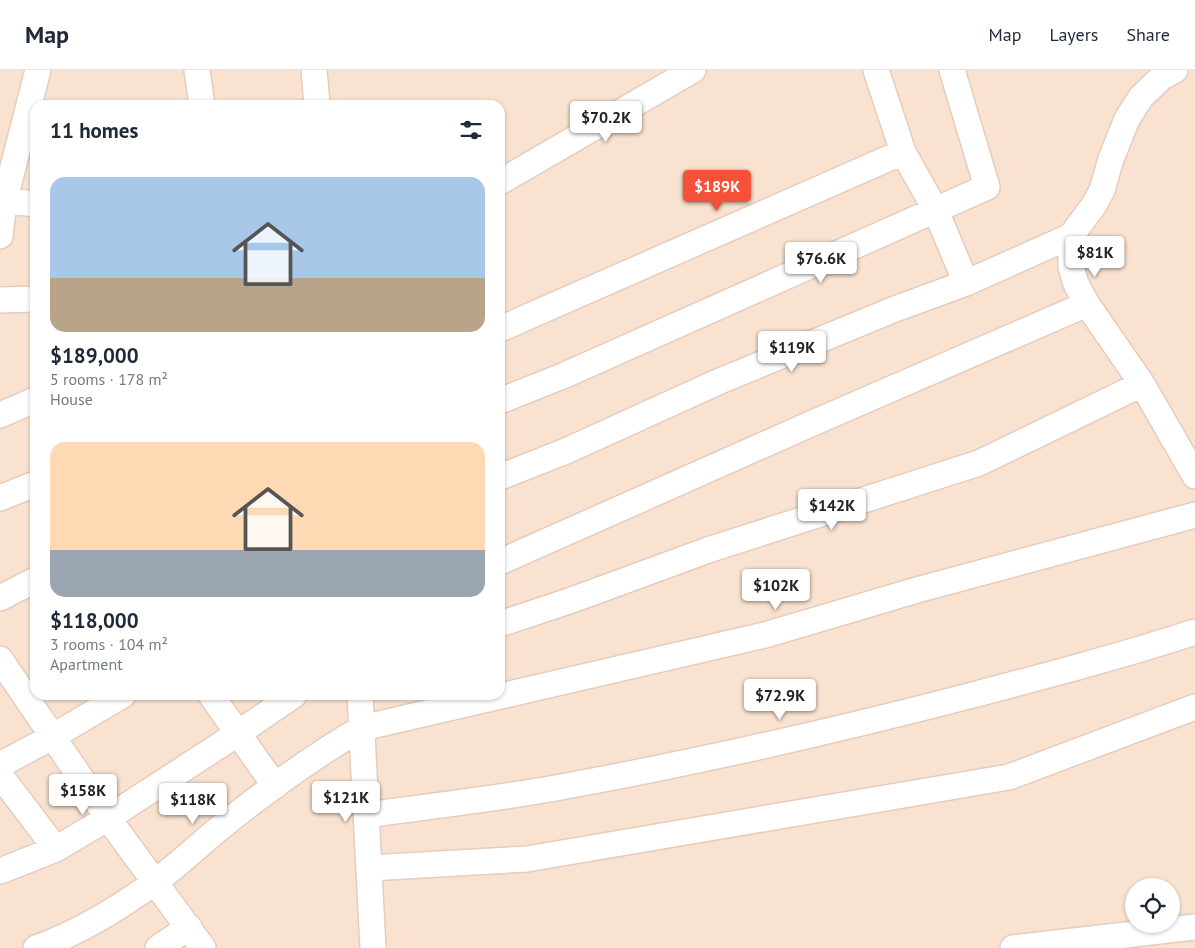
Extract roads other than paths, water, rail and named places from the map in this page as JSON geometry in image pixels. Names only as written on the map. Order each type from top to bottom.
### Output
[{"type":"street","points":[[0,236],[2,201],[38,70]]},
{"type":"street","points":[[197,70],[201,100]]},
{"type":"street","points":[[314,70],[317,100]]},
{"type":"street","points":[[505,179],[693,70]]},
{"type":"street","points":[[876,70],[903,152],[936,211],[966,283]]},
{"type":"street","points":[[505,399],[564,375],[987,187],[952,70]]},
{"type":"street","points":[[505,475],[566,451],[729,377],[895,309],[966,283],[1071,236],[1094,205],[1102,190],[1111,159],[1127,119],[1142,97],[1162,77],[1175,70]]},
{"type":"street","points":[[505,328],[903,152]]},
{"type":"street","points":[[2,201],[30,204]]},
{"type":"street","points":[[1071,236],[1071,266],[1076,284],[1087,304],[1142,384],[1195,476]]},
{"type":"street","points":[[0,300],[30,299]]},
{"type":"street","points":[[505,560],[788,433],[1087,304]]},
{"type":"street","points":[[505,622],[708,550],[979,463],[1142,384]]},
{"type":"street","points":[[0,414],[30,402]]},
{"type":"street","points":[[0,498],[30,486]]},
{"type":"street","points":[[505,695],[765,635],[917,590],[1195,515]]},
{"type":"street","points":[[0,598],[30,583]]},
{"type":"street","points":[[366,815],[559,788],[656,769],[885,718],[1195,632]]},
{"type":"street","points":[[0,659],[108,818],[203,948]]},
{"type":"street","points":[[0,765],[115,700]]},
{"type":"street","points":[[214,700],[275,786]]},
{"type":"street","points":[[0,871],[56,849],[108,818],[287,700]]},
{"type":"street","points":[[360,700],[373,948]]},
{"type":"street","points":[[36,948],[102,917],[156,882],[222,826],[275,786],[318,754],[362,728],[483,700]]},
{"type":"street","points":[[369,868],[527,858],[1009,777],[1195,707]]},
{"type":"street","points":[[0,775],[56,849]]},
{"type":"street","points":[[158,948],[189,927]]},
{"type":"street","points":[[1013,948],[1195,927]]}]
